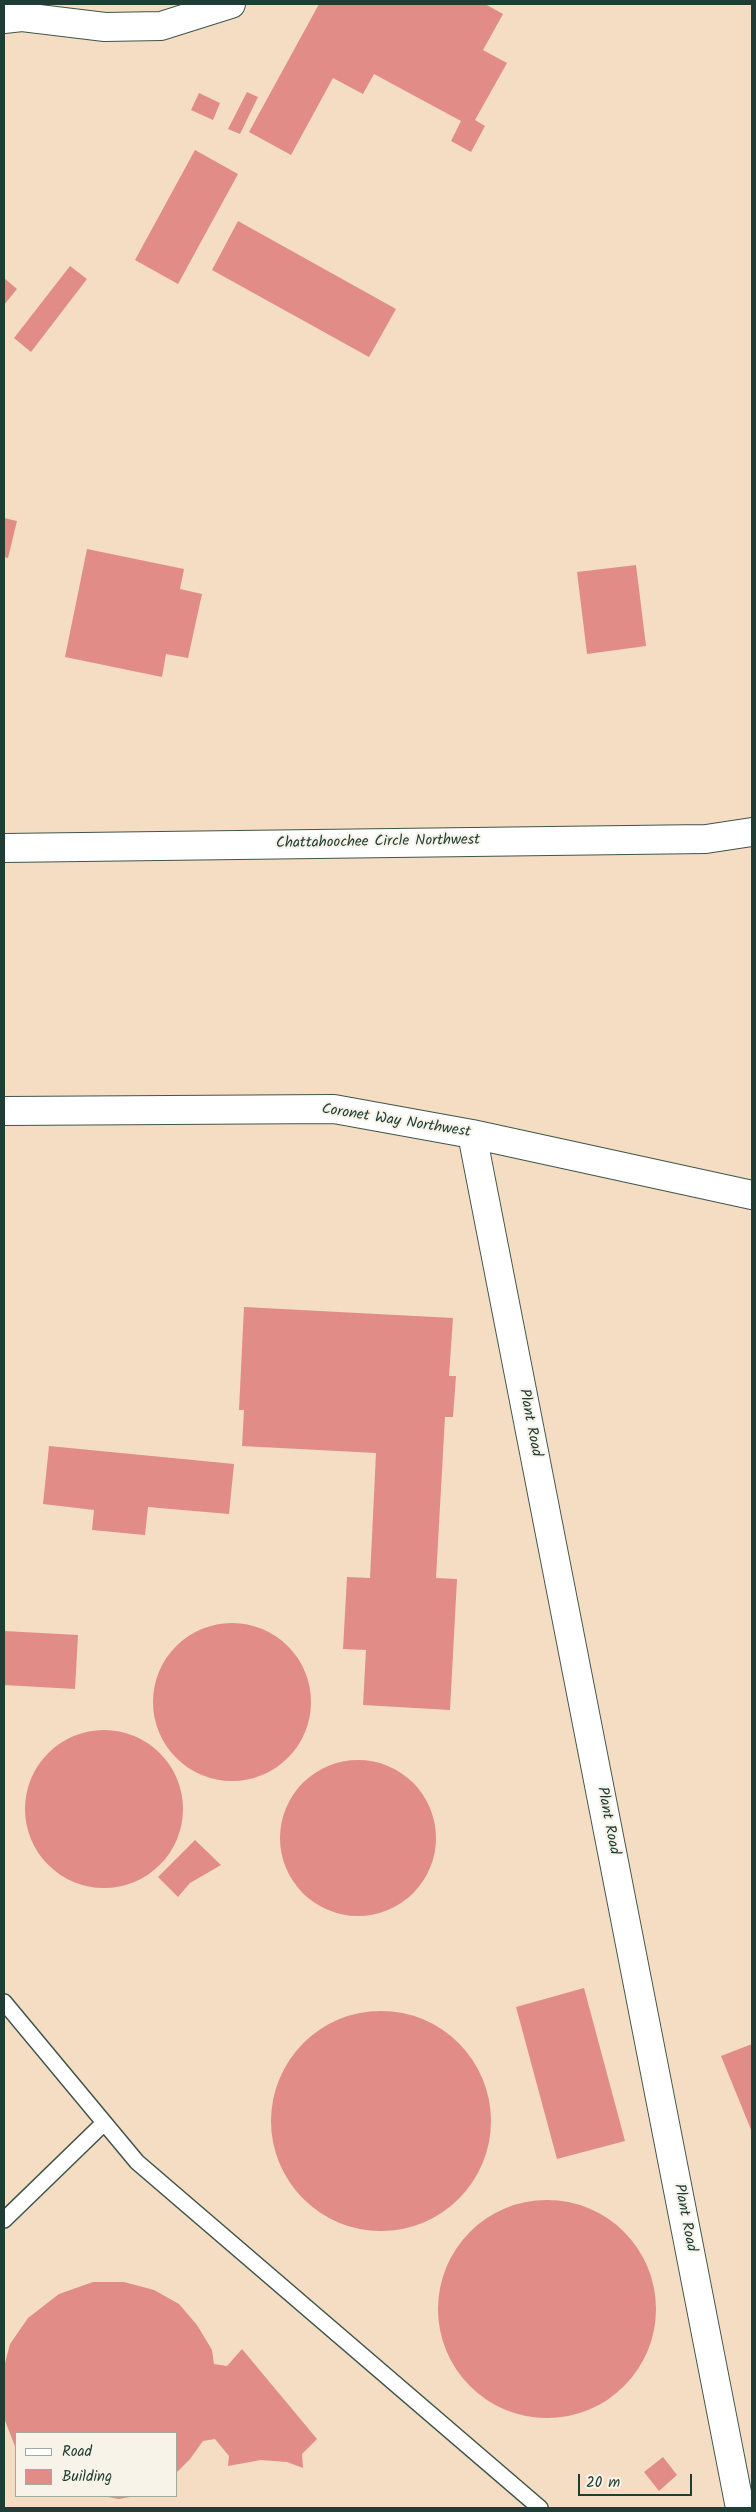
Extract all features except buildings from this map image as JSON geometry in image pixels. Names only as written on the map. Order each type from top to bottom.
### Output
[{"type":"street","points":[[4,20],[22,17],[105,27],[160,26],[231,4]]},
{"type":"street","name":"Chattahoochee Circle Northwest","points":[[4,848],[706,839],[752,832]]},
{"type":"street","name":"Coronet Way Northwest","points":[[4,1111],[334,1109],[472,1134],[752,1195]]},
{"type":"street","name":"Plant Road","points":[[472,1134],[740,2508]]},
{"type":"lane","points":[[4,2002],[137,2162],[540,2508]]},
{"type":"lane","points":[[4,2220],[104,2123]]}]
